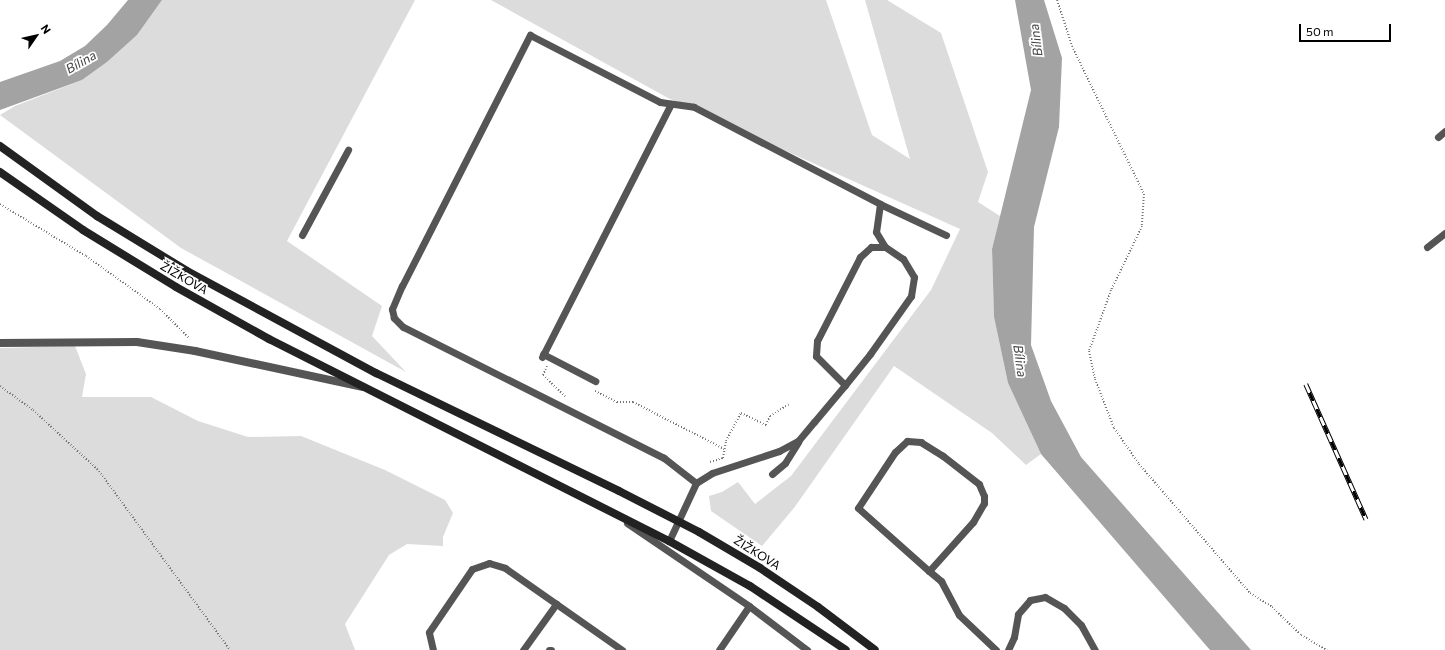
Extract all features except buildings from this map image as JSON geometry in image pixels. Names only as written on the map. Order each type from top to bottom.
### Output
[{"type":"main road","name":"ŽIŽKOVA","points":[[0,146],[97,216],[187,271],[376,373],[678,521],[760,568],[818,607],[875,650]]},
{"type":"main road","name":"ŽIŽKOVA","points":[[0,172],[83,230],[176,287],[366,388],[669,541],[750,586],[846,650]]},
{"type":"street","name":"ŽIŽKOVA","points":[[0,343],[136,342],[195,351],[366,388]]},
{"type":"lane","points":[[696,483],[664,458],[403,327],[394,318],[392,309],[404,280],[530,35],[660,102],[694,107],[880,204],[946,235]]},
{"type":"lane","points":[[594,381],[543,355],[671,104]]},
{"type":"lane","points":[[1438,137],[1445,131]]},
{"type":"lane","points":[[302,235],[348,150]]},
{"type":"lane","points":[[772,474],[785,463],[798,441],[870,354],[911,296],[914,277],[903,259],[885,247],[876,232],[880,204]]},
{"type":"lane","points":[[1427,247],[1445,233]]},
{"type":"lane","points":[[845,385],[816,356],[817,341],[860,257],[871,247],[885,247]]},
{"type":"lane","points":[[669,541],[696,483],[712,473],[779,451],[798,441]]},
{"type":"lane","points":[[929,571],[973,522],[984,503],[984,496],[979,484],[943,456],[921,442],[907,441],[895,452],[858,508],[929,571],[941,581],[960,615],[996,650]]},
{"type":"lane","name":"ŽIŽKOVA","points":[[609,510],[749,606],[807,650]]},
{"type":"lane","points":[[433,650],[429,632],[472,569],[489,563],[505,568],[622,650]]},
{"type":"lane","points":[[1008,650],[1014,637],[1018,614],[1030,600],[1045,597],[1064,608],[1081,625],[1096,650]]},
{"type":"lane","points":[[523,650],[556,604]]},
{"type":"lane","points":[[719,650],[749,606]]},
{"type":"path","points":[[1057,0],[1072,46],[1144,194],[1142,226],[1111,290],[1089,350],[1095,379],[1114,428],[1144,470],[1250,593],[1272,607],[1301,635],[1327,650]]},
{"type":"path","points":[[0,204],[86,256],[160,309],[189,336],[195,351]]},
{"type":"path","points":[[554,369],[547,366],[543,374],[570,401]]},
{"type":"path","points":[[0,386],[33,410],[99,471],[230,650]]},
{"type":"path","points":[[589,388],[617,402],[633,402],[726,450]]},
{"type":"path","points":[[707,463],[723,458],[726,450],[726,441],[741,413],[766,425],[770,416],[790,404]]},
{"type":"shaded area","points":[[162,0],[415,0],[287,241],[382,306],[372,336],[406,372],[181,248],[0,115],[15,106],[82,80],[107,62],[137,35]]},
{"type":"shaded area","points":[[491,0],[826,0],[872,135],[910,159],[865,0],[887,0],[941,33],[988,172],[978,202],[1000,216],[992,249],[994,317],[1008,383],[1041,454],[1026,465],[992,433],[894,366],[794,508],[762,546],[711,511],[709,496],[722,492],[738,482],[755,504],[791,476],[931,290],[960,229],[668,98]]},
{"type":"shaded area","points":[[75,346],[86,374],[82,397],[151,397],[198,421],[248,437],[301,436],[385,470],[445,500],[453,513],[443,537],[443,546],[407,544],[389,555],[345,624],[355,650],[0,650],[0,348]]},
{"type":"water","name":"Bílina","points":[[128,0],[162,0],[137,35],[107,62],[82,80],[0,110],[0,82],[60,61],[85,46],[107,25]]},
{"type":"water","name":"Bílina","points":[[1015,0],[1044,0],[1062,58],[1059,127],[1034,227],[1031,345],[1051,401],[1081,457],[1251,650],[1210,650],[1041,454],[1008,383],[994,317],[992,249],[1031,90]]},
{"type":"railway","points":[[1306,384],[1366,519]]}]
